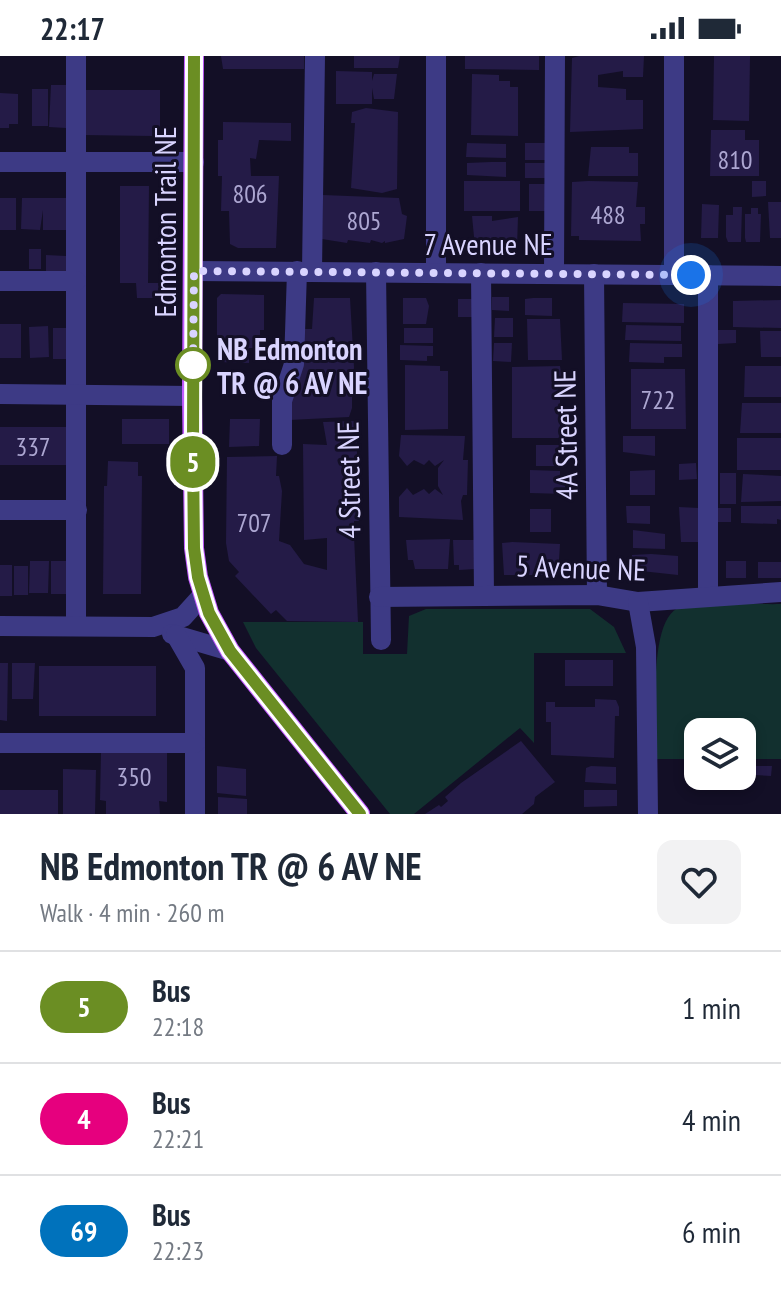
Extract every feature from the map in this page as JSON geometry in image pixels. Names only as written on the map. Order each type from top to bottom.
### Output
[{"type":"main road","name":"Edmonton Trail NE","points":[[194,56],[194,548],[202,596],[230,651],[360,814]]},
{"type":"street","points":[[76,56],[76,626]]},
{"type":"street","points":[[282,445],[282,401],[294,364],[304,271],[315,56]]},
{"type":"street","points":[[436,56],[436,273]]},
{"type":"street","points":[[554,273],[555,56]]},
{"type":"street","points":[[674,56],[674,274]]},
{"type":"street","points":[[0,162],[194,162]]},
{"type":"street","name":"7 Avenue NE","points":[[194,271],[781,276]]},
{"type":"street","name":"4 Street NE","points":[[376,272],[381,640]]},
{"type":"street","points":[[481,273],[484,595]]},
{"type":"street","name":"4A Street NE","points":[[594,274],[597,595]]},
{"type":"street","points":[[708,275],[708,595]]},
{"type":"street","points":[[0,281],[76,281]]},
{"type":"street","points":[[0,394],[192,396]]},
{"type":"street","points":[[0,510],[77,510]]},
{"type":"street","name":"5 Avenue NE","points":[[379,597],[597,595],[638,602],[781,592]]},
{"type":"street","points":[[153,627],[183,617],[202,596]]},
{"type":"street","points":[[638,602],[646,647],[648,814]]},
{"type":"street","points":[[0,626],[153,627],[230,651]]},
{"type":"street","points":[[176,635],[195,668],[195,814]]},
{"type":"street","points":[[195,668],[206,658],[230,651]]},
{"type":"street","points":[[0,743],[195,743]]},
{"type":"green space","points":[[781,604],[781,759],[756,759],[756,718],[684,718],[684,759],[657,759],[655,700],[662,630],[670,615],[681,607]]},
{"type":"green space","points":[[426,609],[590,609],[614,627],[626,653],[534,653],[534,743],[520,728],[414,814],[390,814],[256,648],[243,622],[363,622],[363,654],[407,654],[409,616]]},
{"type":"building","points":[[221,56],[304,56],[304,69],[223,69]]},
{"type":"building","points":[[354,56],[400,56],[398,68],[354,68]]},
{"type":"building","points":[[465,56],[539,56],[539,70],[465,69]]},
{"type":"building","points":[[644,56],[643,77],[623,77],[623,71],[598,75],[598,87],[626,89],[626,100],[643,100],[643,129],[570,132],[572,58]]},
{"type":"building","points":[[714,56],[750,56],[749,121],[713,120]]},
{"type":"building","points":[[336,71],[372,72],[372,81],[374,74],[397,74],[394,99],[374,99],[372,88],[372,104],[336,104]]},
{"type":"building","points":[[472,74],[499,75],[499,81],[510,81],[510,87],[518,87],[518,136],[471,135]]},
{"type":"building","points":[[51,85],[66,85],[66,128],[49,127]]},
{"type":"building","points":[[32,89],[48,89],[48,126],[32,126]]},
{"type":"building","points":[[81,90],[160,90],[160,129],[153,136],[82,135]]},
{"type":"building","points":[[0,93],[18,94],[18,124],[9,124],[9,128],[0,128]]},
{"type":"building","points":[[366,108],[398,112],[397,189],[382,193],[351,188],[355,123],[351,123],[352,112]]},
{"type":"building","points":[[223,122],[291,123],[291,141],[259,140],[256,159],[250,158],[251,176],[279,176],[276,248],[238,248],[230,244],[229,211],[221,211],[222,176],[218,176],[218,140],[223,140]]},
{"type":"building","points":[[711,130],[745,130],[745,140],[759,140],[759,176],[710,176]]},
{"type":"building","points":[[467,143],[506,144],[506,158],[466,157]]},
{"type":"building","points":[[525,143],[545,143],[545,160],[525,160]]},
{"type":"building","points":[[591,147],[629,147],[629,153],[638,153],[638,176],[588,176]]},
{"type":"building","points":[[506,162],[506,177],[467,175],[467,163]]},
{"type":"building","points":[[525,163],[545,163],[545,178],[525,178]]},
{"type":"building","points":[[464,181],[520,181],[520,211],[464,211]]},
{"type":"building","points":[[752,181],[766,181],[766,196],[752,197]]},
{"type":"building","points":[[572,182],[638,182],[636,207],[645,207],[645,224],[640,224],[641,241],[579,240],[579,236],[571,236]]},
{"type":"building","points":[[529,184],[547,184],[547,211],[529,211]]},
{"type":"building","points":[[120,186],[149,186],[148,283],[169,283],[169,298],[137,298],[136,283],[120,283]]},
{"type":"building","points":[[323,195],[399,198],[402,214],[407,216],[404,239],[385,243],[348,240],[347,243],[322,239]]},
{"type":"building","points":[[0,198],[16,198],[16,230],[0,230]]},
{"type":"building","points":[[22,198],[67,198],[66,230],[43,230],[43,210],[40,230],[21,229]]},
{"type":"building","points":[[768,202],[781,202],[781,238],[770,238]]},
{"type":"building","points":[[702,204],[719,205],[718,238],[701,238]]},
{"type":"building","points":[[733,207],[742,207],[741,242],[728,242],[726,237],[726,215],[733,215]]},
{"type":"building","points":[[751,208],[758,208],[758,214],[761,214],[760,242],[746,242],[745,214],[751,214]]},
{"type":"building","points":[[472,216],[492,216],[492,221],[518,217],[517,247],[475,247]]},
{"type":"building","points":[[29,249],[41,249],[41,269],[29,269]]},
{"type":"building","points":[[46,255],[66,256],[66,271],[46,271]]},
{"type":"building","points":[[221,294],[264,295],[264,330],[260,330],[260,338],[255,338],[255,348],[249,348],[249,363],[217,362],[217,298]]},
{"type":"building","points":[[492,297],[509,297],[509,311],[492,310]]},
{"type":"building","points":[[314,298],[350,298],[354,367],[348,392],[352,392],[352,408],[349,417],[289,420],[300,329],[312,329]]},
{"type":"building","points":[[403,298],[426,298],[429,306],[426,324],[403,324]]},
{"type":"building","points":[[552,298],[552,316],[525,315],[525,299]]},
{"type":"building","points":[[458,299],[475,299],[475,317],[458,317]]},
{"type":"building","points":[[781,300],[781,328],[733,327],[733,301]]},
{"type":"building","points":[[623,303],[684,304],[684,323],[622,322]]},
{"type":"building","points":[[495,318],[513,318],[513,337],[494,337]]},
{"type":"building","points":[[527,319],[560,319],[562,360],[528,360]]},
{"type":"building","points":[[0,324],[21,324],[21,358],[0,358]]},
{"type":"building","points":[[626,325],[681,326],[681,341],[625,340]]},
{"type":"building","points":[[48,326],[49,357],[30,358],[29,327]]},
{"type":"building","points":[[53,328],[68,328],[68,359],[53,359]]},
{"type":"building","points":[[404,328],[433,328],[433,343],[404,343]]},
{"type":"building","points":[[718,330],[736,330],[736,343],[718,344]]},
{"type":"building","points":[[760,331],[781,331],[781,357],[761,357]]},
{"type":"building","points":[[494,343],[512,343],[511,362],[493,361]]},
{"type":"building","points":[[630,343],[682,344],[682,357],[664,357],[664,363],[629,362]]},
{"type":"building","points":[[400,345],[433,346],[433,356],[427,356],[427,361],[400,360]]},
{"type":"building","points":[[405,365],[440,366],[440,371],[448,371],[448,429],[405,430]]},
{"type":"building","points":[[560,366],[562,381],[573,381],[573,388],[562,388],[560,438],[512,438],[512,367]]},
{"type":"building","points":[[745,366],[781,366],[781,397],[744,397]]},
{"type":"building","points":[[631,369],[685,369],[686,429],[631,429]]},
{"type":"building","points":[[742,403],[781,403],[781,433],[740,433]]},
{"type":"building","points":[[122,419],[169,419],[169,444],[122,444]]},
{"type":"building","points":[[230,419],[260,419],[259,446],[229,447]]},
{"type":"building","points":[[356,421],[358,489],[354,489],[354,502],[359,502],[359,521],[354,521],[354,536],[358,622],[287,621],[276,610],[271,614],[235,576],[239,572],[229,561],[226,543],[227,457],[277,456],[276,476],[279,476],[282,491],[279,541],[290,545],[304,564],[327,570],[327,538],[304,540],[303,444],[327,445],[323,422]]},
{"type":"building","points":[[0,427],[66,427],[66,465],[0,465]]},
{"type":"building","points":[[401,435],[465,436],[463,460],[468,460],[467,495],[463,495],[461,501],[463,520],[399,517],[399,497],[407,488],[413,495],[424,489],[429,494],[435,489],[443,495],[438,486],[438,468],[444,460],[435,466],[429,460],[424,465],[414,460],[407,466],[399,456]]},
{"type":"building","points":[[623,436],[655,436],[655,456],[623,452]]},
{"type":"building","points":[[737,438],[781,438],[781,470],[737,470]]},
{"type":"building","points":[[536,445],[559,445],[556,466],[536,466]]},
{"type":"building","points":[[108,461],[138,462],[138,476],[142,476],[141,594],[103,594],[104,486],[107,486]]},
{"type":"building","points":[[696,463],[697,479],[679,480],[679,464]]},
{"type":"building","points":[[530,470],[560,471],[560,479],[565,479],[565,494],[530,493]]},
{"type":"building","points":[[655,470],[655,495],[630,495],[630,471]]},
{"type":"building","points":[[720,473],[736,473],[736,504],[720,504]]},
{"type":"building","points":[[743,474],[781,476],[781,501],[741,502]]},
{"type":"building","points":[[626,506],[650,506],[650,524],[627,523]]},
{"type":"building","points":[[741,506],[781,506],[781,520],[777,519],[777,524],[741,523]]},
{"type":"building","points":[[679,507],[699,508],[699,542],[681,542]]},
{"type":"building","points":[[717,508],[731,508],[731,522],[717,522]]},
{"type":"building","points":[[530,509],[551,509],[551,532],[530,532]]},
{"type":"building","points":[[633,530],[665,534],[665,549],[633,548]]},
{"type":"building","points":[[450,539],[448,569],[415,569],[413,560],[408,560],[406,540]]},
{"type":"building","points":[[453,540],[474,540],[475,569],[459,570],[459,565],[454,565]]},
{"type":"building","points":[[502,543],[560,544],[558,575],[504,575]]},
{"type":"building","points":[[632,555],[678,556],[678,575],[632,570]]},
{"type":"building","points":[[30,561],[49,561],[48,593],[29,593]]},
{"type":"building","points":[[51,561],[69,561],[68,594],[51,594]]},
{"type":"building","points":[[726,561],[746,561],[746,578],[726,578]]},
{"type":"building","points":[[758,562],[781,562],[781,578],[758,578]]},
{"type":"building","points":[[0,565],[12,565],[12,596],[0,596]]},
{"type":"building","points":[[14,566],[28,566],[28,595],[14,595]]},
{"type":"building","points":[[565,660],[613,660],[613,686],[565,686]]},
{"type":"building","points":[[0,663],[8,663],[7,721],[0,720]]},
{"type":"building","points":[[12,663],[35,663],[33,699],[12,699]]},
{"type":"building","points":[[39,666],[156,666],[156,716],[39,716]]},
{"type":"building","points":[[595,699],[616,700],[619,707],[619,716],[615,716],[614,758],[551,755],[551,722],[546,722],[546,702],[555,702],[555,707],[595,707]]},
{"type":"building","points":[[521,741],[555,782],[535,797],[534,804],[522,814],[425,814],[439,805],[441,807],[448,801],[445,797],[461,783]]},
{"type":"building","points":[[101,752],[167,752],[167,802],[159,801],[160,814],[106,814],[106,801],[100,800]]},
{"type":"building","points":[[217,766],[246,769],[246,796],[217,793]]},
{"type":"building","points":[[756,766],[772,766],[771,776],[756,775]]},
{"type":"building","points":[[616,767],[616,784],[585,782],[586,768]]},
{"type":"building","points":[[63,769],[96,770],[95,814],[63,814]]},
{"type":"building","points":[[0,790],[58,790],[58,814],[0,814]]},
{"type":"building","points":[[584,790],[617,790],[617,806],[584,807]]},
{"type":"building","points":[[218,797],[247,799],[247,814],[218,814]]},
{"type":"bus line","name":"5","points":[[194,56],[194,548],[202,596],[230,651],[360,814]]},
{"type":"place","name":"NB Edmonton TR @ 6 AV NE","points":[[193,365]]},
{"type":"route","points":[[193,365],[193,371],[194,271],[691,275]]}]
